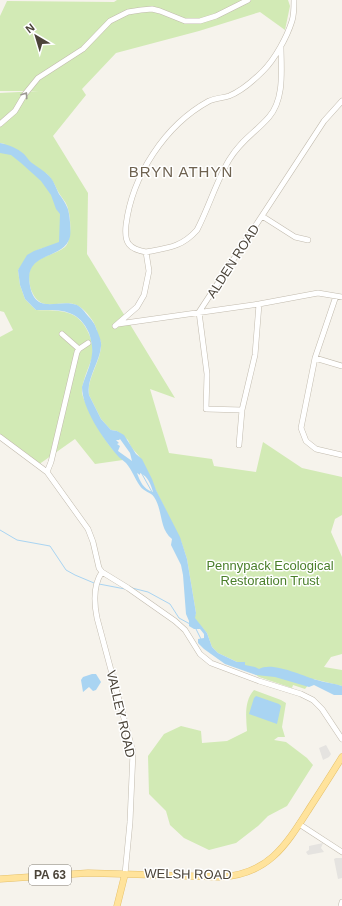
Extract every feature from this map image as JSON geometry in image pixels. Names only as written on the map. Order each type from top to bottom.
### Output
[{"type":"main road","name":"WELSH ROAD","points":[[0,879],[88,873],[221,876],[240,875],[250,872],[280,850],[299,824],[342,757]]},
{"type":"main road","name":"VALLEY ROAD","points":[[117,906],[125,874]]},
{"type":"street","points":[[0,124],[15,111],[25,94],[38,78],[83,49],[110,21],[128,12],[152,9],[184,21],[200,21],[216,16],[248,0]]},
{"type":"street","points":[[281,46],[280,90],[278,101],[274,110],[264,123],[244,139],[233,153],[225,167],[198,230],[191,237],[172,248],[146,252],[132,248],[127,242],[126,228],[129,206],[135,189],[154,153],[166,137],[195,110],[214,99],[230,96],[252,82],[265,69],[281,46],[292,21],[294,0]]},
{"type":"street","name":"ALDEN ROAD","points":[[242,410],[206,409],[207,374],[199,312],[324,121],[342,101]]},
{"type":"street","points":[[262,216],[295,237],[308,240]]},
{"type":"street","points":[[146,252],[149,271],[144,295],[137,307],[116,325],[259,304],[318,293],[342,297]]},
{"type":"street","points":[[336,296],[315,358],[301,428],[306,441],[316,449],[342,455]]},
{"type":"street","points":[[239,445],[242,410],[255,355],[259,304]]},
{"type":"street","points":[[62,334],[79,349]]},
{"type":"street","points":[[47,472],[50,466],[77,352],[88,343]]},
{"type":"street","points":[[315,358],[342,366]]},
{"type":"street","points":[[0,437],[47,472],[88,529],[93,542],[99,568],[102,572],[130,589],[179,624],[188,634],[200,654],[211,663],[306,696],[313,700],[322,709],[342,739]]},
{"type":"street","name":"VALLEY ROAD","points":[[102,572],[96,588],[96,618],[133,752],[130,822],[125,874]]},
{"type":"street","points":[[299,824],[342,852]]},
{"type":"street","points":[[341,906],[342,902]]},
{"type":"green space","name":"Pennypack Ecological Restoration Trust","points":[[117,0],[288,0],[290,6],[285,30],[260,12],[199,31],[116,53],[82,89],[86,95],[53,136],[88,193],[87,254],[175,398],[150,389],[169,453],[212,459],[214,466],[256,472],[263,442],[302,468],[342,477],[342,515],[335,519],[331,532],[342,557],[342,654],[331,657],[324,667],[342,670],[342,686],[313,679],[305,689],[293,685],[292,688],[259,677],[237,662],[218,653],[212,647],[207,633],[194,618],[196,613],[187,559],[181,541],[139,456],[131,447],[128,440],[117,431],[111,430],[101,419],[89,395],[91,377],[99,358],[101,344],[95,325],[90,316],[80,307],[68,303],[43,303],[38,300],[31,290],[29,276],[30,269],[33,264],[65,247],[70,234],[70,218],[66,203],[46,173],[60,208],[63,227],[61,236],[58,245],[43,248],[35,252],[27,259],[18,270],[20,285],[25,299],[36,310],[60,311],[74,315],[85,326],[91,340],[93,352],[82,393],[100,432],[108,444],[123,460],[95,464],[75,439],[38,465],[0,437],[0,337],[13,330],[4,312],[0,311],[0,145],[5,144],[0,143],[0,93],[39,91],[0,91],[0,16],[7,1],[114,2]]},
{"type":"green space","points":[[254,690],[286,703],[282,727],[285,737],[278,737],[274,740],[286,742],[307,758],[313,765],[287,806],[268,816],[236,843],[209,850],[184,838],[170,825],[166,811],[149,794],[148,756],[164,734],[181,726],[201,731],[202,743],[227,741],[247,731],[247,704]]},
{"type":"shaded area","points":[[326,745],[331,754],[323,760],[319,748]]},
{"type":"shaded area","points":[[323,843],[321,848],[324,852],[308,855],[306,852],[309,850],[309,846]]},
{"type":"shaded area","points":[[342,858],[342,878],[338,879],[334,859]]},
{"type":"water","points":[[0,143],[13,147],[24,154],[51,179],[67,207],[70,222],[70,237],[66,245],[60,250],[38,261],[32,267],[29,275],[30,286],[37,301],[49,304],[70,303],[77,305],[95,325],[101,346],[89,383],[89,395],[101,419],[111,430],[117,431],[124,435],[136,454],[142,459],[152,479],[180,537],[187,559],[196,613],[195,618],[207,633],[212,647],[218,653],[237,662],[245,662],[245,665],[259,669],[265,667],[279,668],[320,681],[342,686],[342,695],[334,695],[314,685],[309,687],[275,677],[256,675],[225,664],[198,643],[198,639],[204,638],[204,634],[200,629],[194,629],[189,626],[189,621],[186,614],[181,565],[171,545],[172,539],[168,535],[163,525],[157,502],[153,495],[142,488],[138,483],[126,463],[118,456],[106,441],[89,414],[82,387],[92,354],[92,344],[89,333],[85,325],[79,319],[67,312],[36,310],[25,299],[20,285],[18,270],[27,255],[59,242],[60,214],[56,209],[51,195],[41,181],[11,155],[0,153]],"holes":[[[120,439],[130,453],[132,461],[118,451],[120,446],[117,444],[119,443],[116,440]],[[137,473],[140,475],[140,473],[143,474],[147,478],[153,492],[144,487]]]},
{"type":"water","points":[[96,674],[101,682],[96,690],[93,691],[89,687],[83,692],[81,680],[83,677]]},
{"type":"water","points":[[256,696],[281,706],[277,724],[249,714]]},
{"type":"waterway","points":[[142,474],[152,492]]},
{"type":"waterway","points":[[0,530],[17,540],[50,546],[66,570],[94,583]]},
{"type":"waterway","points":[[99,584],[125,589]]},
{"type":"waterway","points":[[132,588],[148,592],[170,604],[179,618],[190,624]]},
{"type":"waterway","points":[[196,629],[201,639]]},
{"type":"district","name":"BRYN ATHYN","points":[[181,171]]}]
